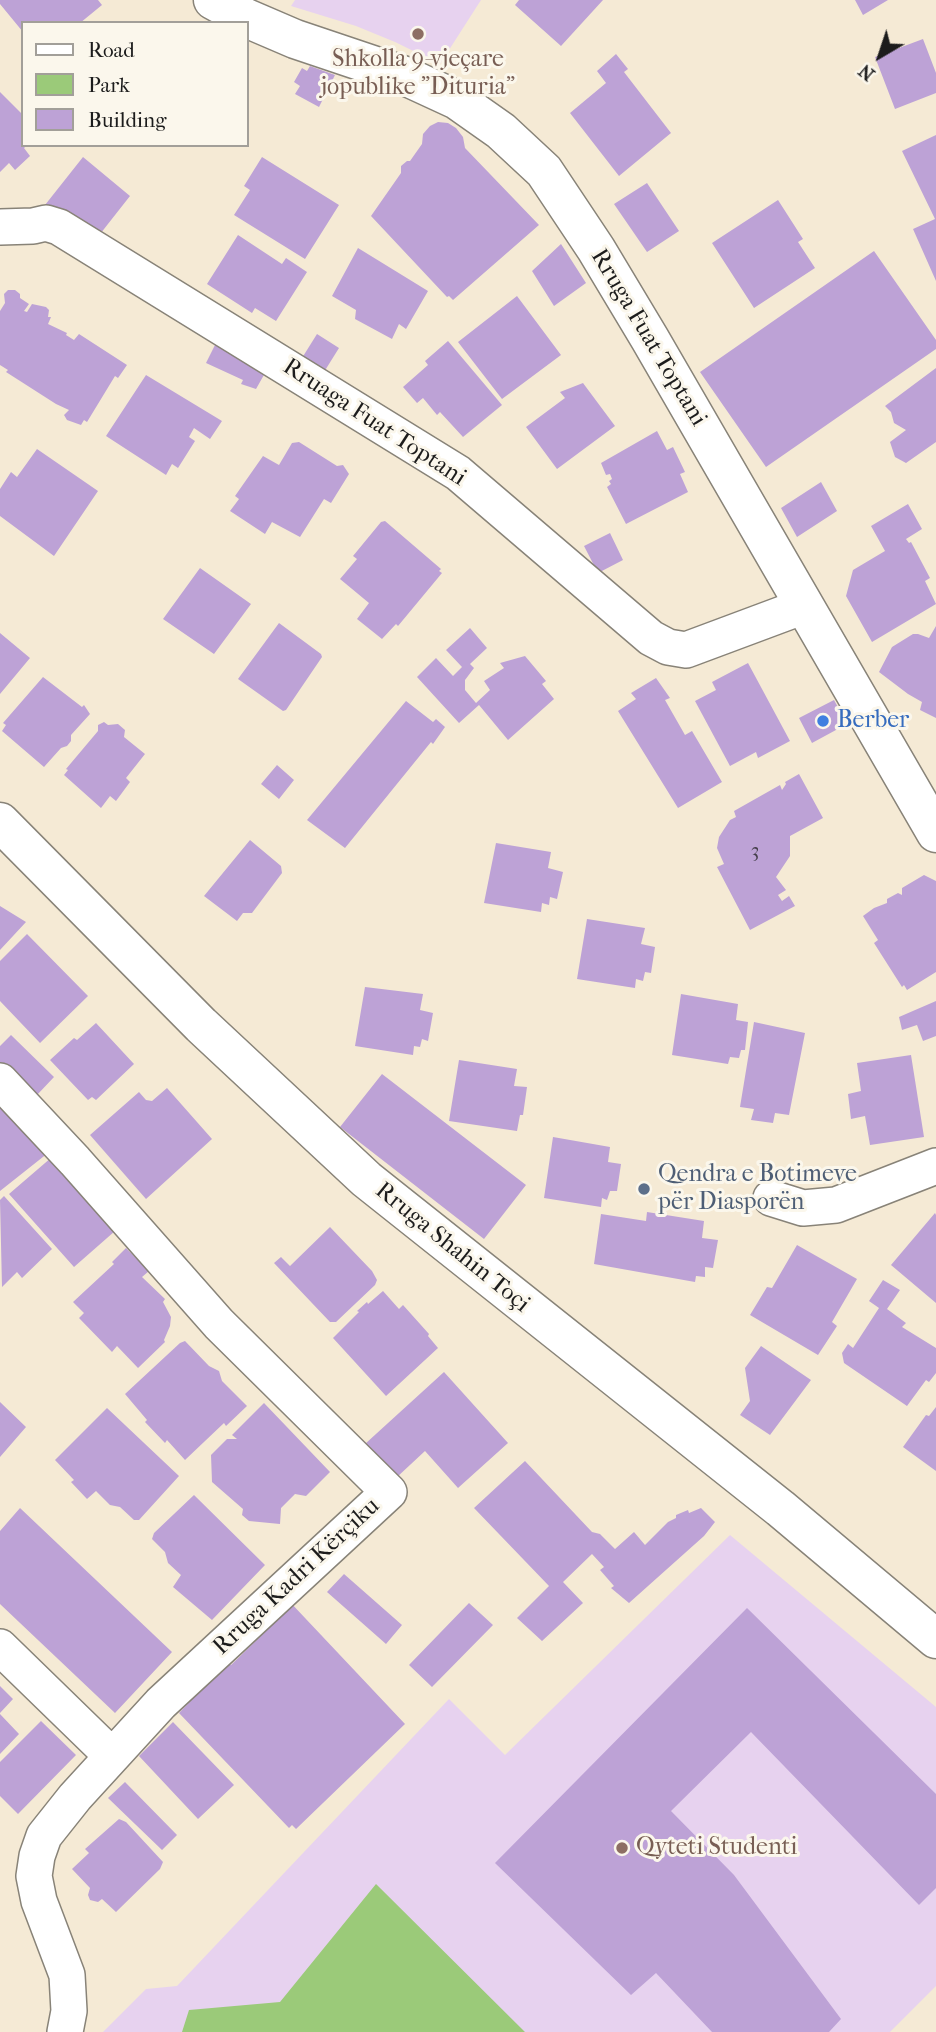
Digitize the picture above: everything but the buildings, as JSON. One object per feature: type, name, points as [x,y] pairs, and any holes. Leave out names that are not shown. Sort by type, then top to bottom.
[{"type":"street","name":"Rruga Fuat Toptani","points":[[213,0],[246,18],[405,76],[457,100],[501,131],[544,172],[603,261],[936,833]]},
{"type":"street","name":"Rruaga Fuat Toptani","points":[[0,227],[46,223],[60,227],[458,473],[651,638],[668,647],[686,650],[804,606]]},
{"type":"street","name":"Rruga Shahin Toçi","points":[[0,822],[201,1025],[366,1180],[813,1534],[936,1639]]},
{"type":"street","name":"Rruga Kadri Kërçiku","points":[[0,1081],[67,1152],[219,1324],[389,1492],[176,1689],[75,1797],[44,1836],[34,1876],[39,1900],[67,1975],[69,2011],[65,2032]]},
{"type":"street","points":[[771,1198],[803,1208],[836,1205],[936,1167]]},
{"type":"street","points":[[0,1647],[112,1756]]},
{"type":"shaded area","name":"Shkolla 9-vjeçare jopublike \"Dituria\"","points":[[295,0],[481,0],[440,64],[356,26],[291,6]]},
{"type":"shaded area","name":"Qyteti Studenti","points":[[730,1535],[936,1707],[936,1986],[890,2032],[103,2032],[146,1989],[177,1986],[449,1699],[505,1755]]},
{"type":"green space","points":[[376,1884],[525,2032],[182,2032],[189,2010],[280,2002]]},
{"type":"place","name":"Shkolla 9-vjeçare jopublike \"Dituria\"","points":[[418,34]]},
{"type":"place","name":"Berber","points":[[823,721]]},
{"type":"place","name":"Qendra e Botimeve për Diasporën","points":[[644,1189]]},
{"type":"place","name":"Qyteti Studenti","points":[[622,1848]]}]
